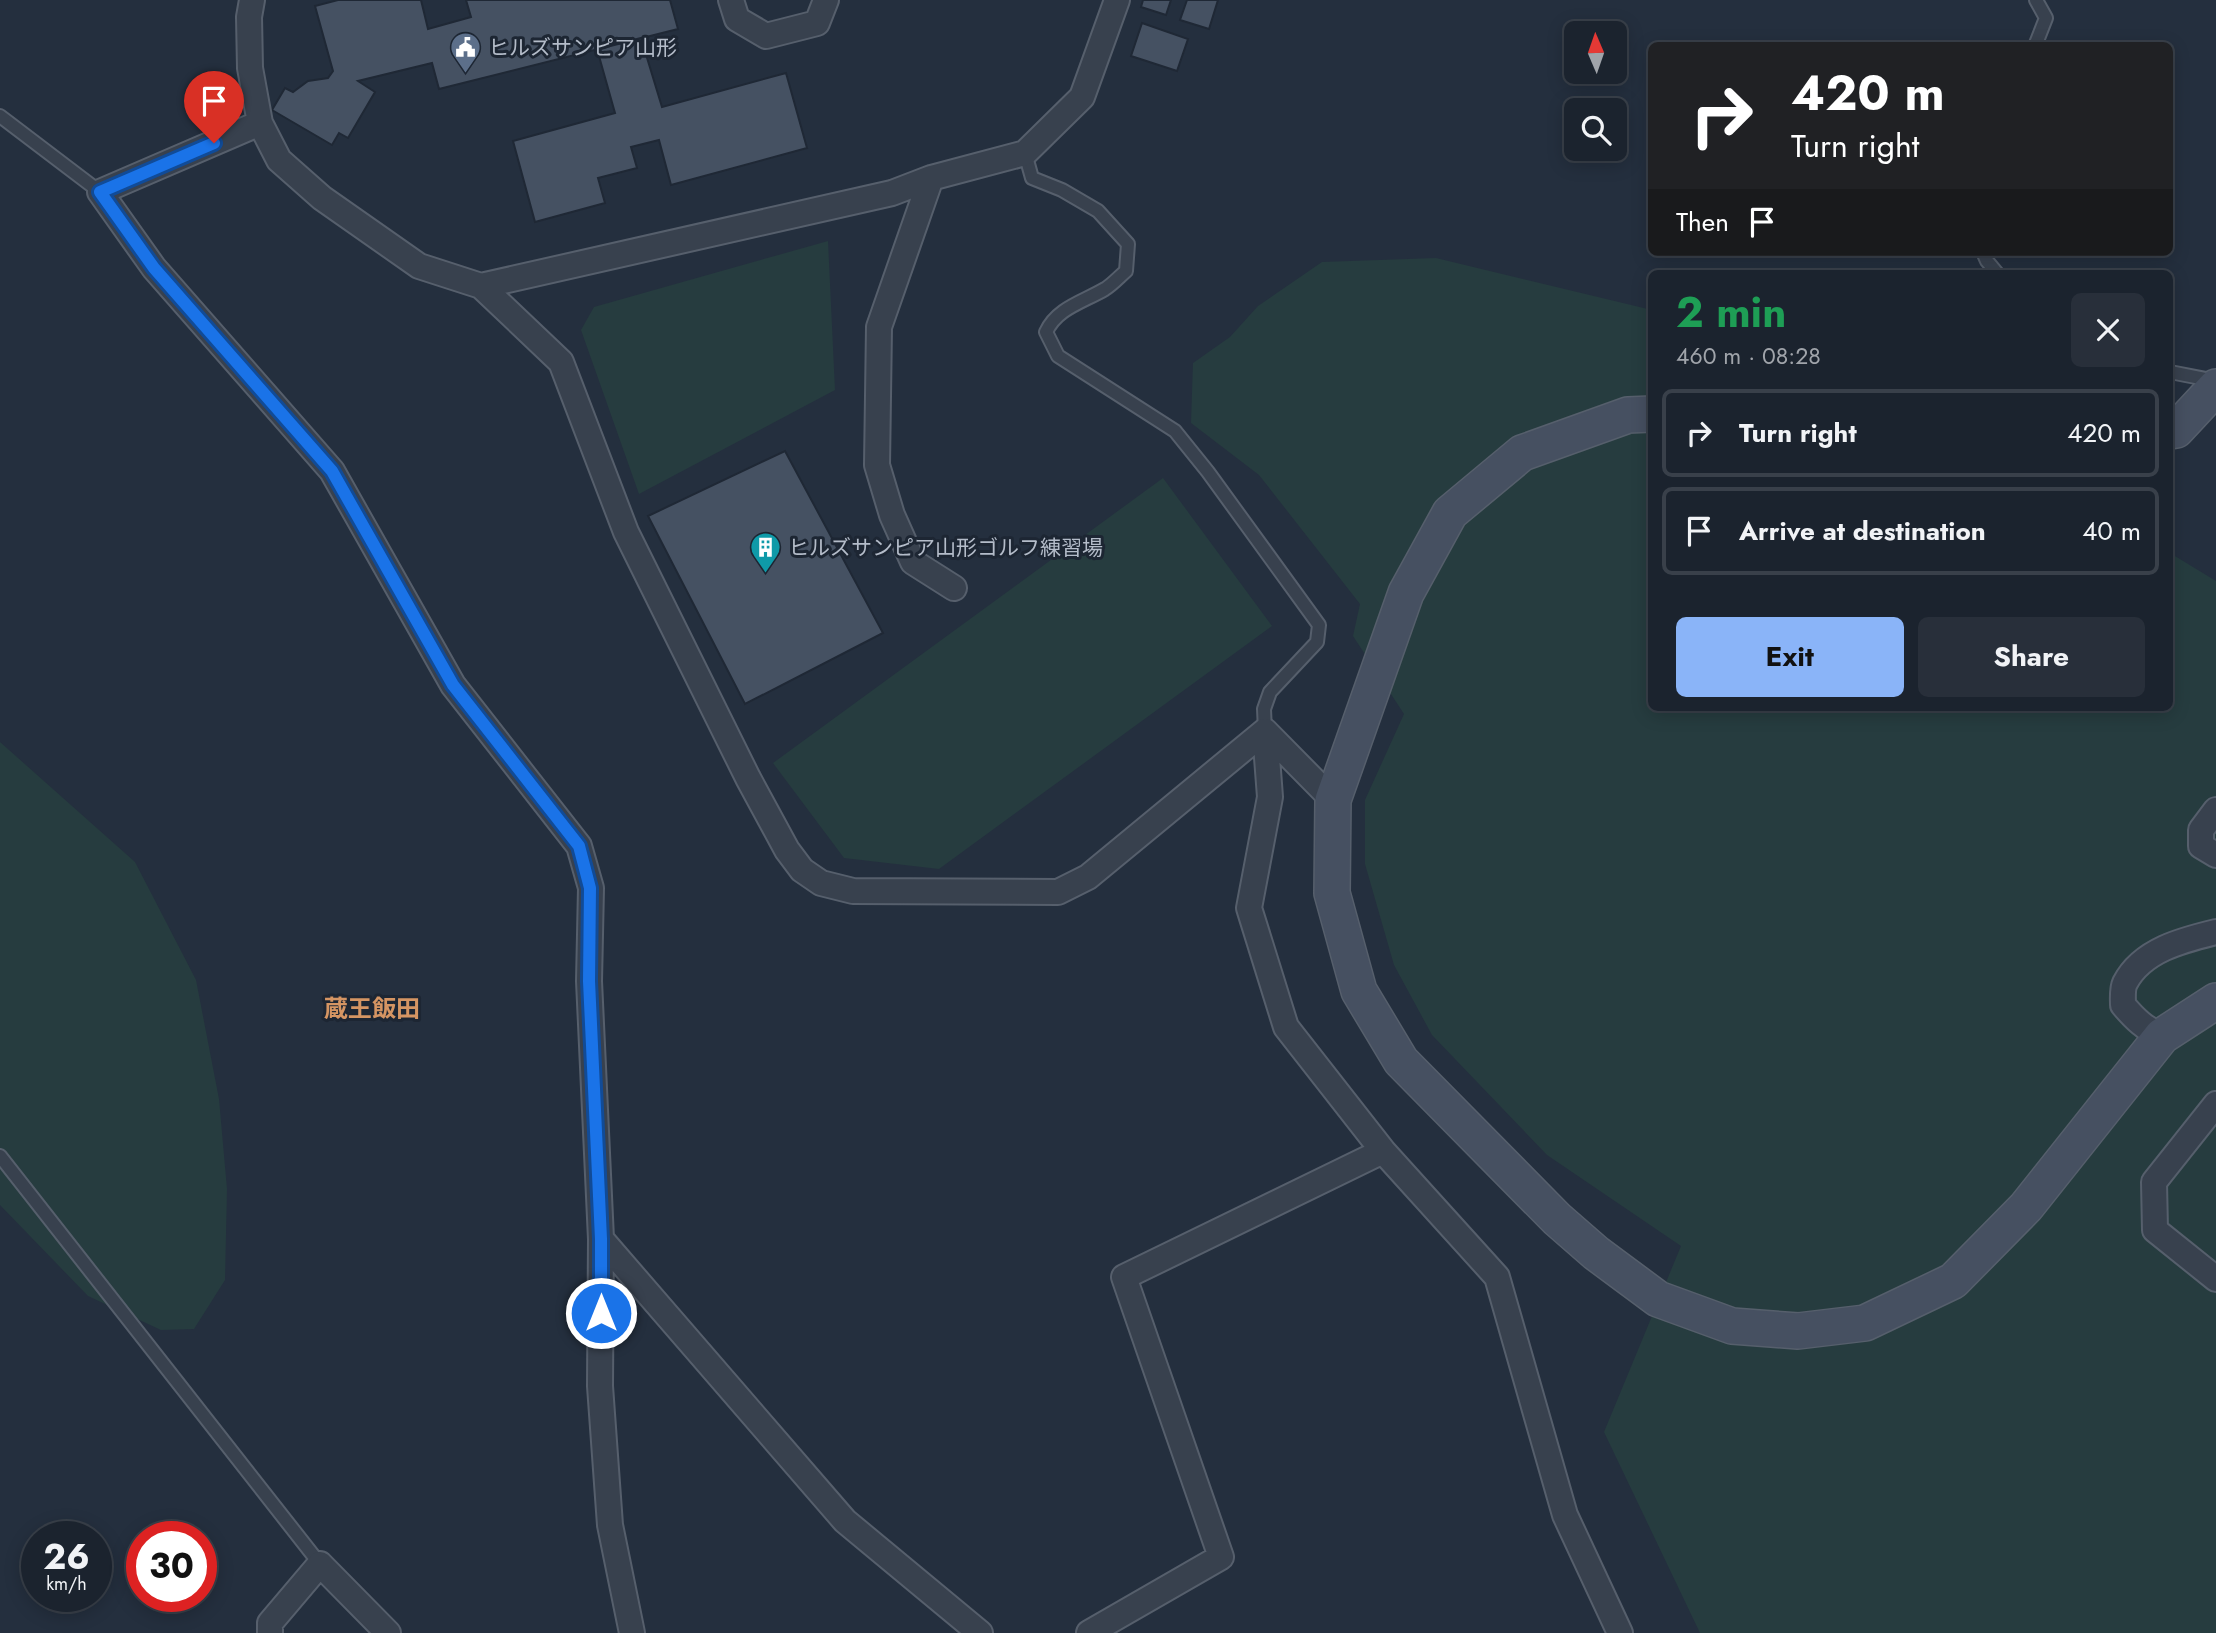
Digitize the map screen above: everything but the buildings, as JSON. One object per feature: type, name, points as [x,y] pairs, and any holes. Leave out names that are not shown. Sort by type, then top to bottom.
[{"type":"street","points":[[252,0],[249,16],[250,68],[260,124],[279,160],[321,198],[419,266],[481,286],[561,362],[626,533],[653,591],[748,778],[787,850],[802,870],[821,883],[853,891],[1058,892],[1096,870],[1265,731]]},
{"type":"street","points":[[731,0],[737,19],[766,36],[817,23],[826,0]]},
{"type":"street","points":[[481,286],[892,193],[931,178],[1025,153],[1082,97],[1117,0]]},
{"type":"street","points":[[260,124],[100,192],[154,268],[332,471],[453,685],[579,846],[590,888],[589,981],[601,1239],[600,1386],[610,1525],[632,1633]]},
{"type":"street","points":[[931,178],[879,327],[877,465],[892,515],[913,562],[954,588]]},
{"type":"street","points":[[2173,430],[2216,387]]},
{"type":"street","points":[[1648,414],[1628,415],[1522,453],[1450,513],[1406,593],[1333,800],[1332,893],[1359,991],[1401,1062],[1557,1219],[1596,1253],[1658,1299],[1732,1326],[1798,1331],[1865,1324],[1954,1281],[2026,1207],[2162,1036],[2216,1001]]},
{"type":"street","points":[[1265,731],[1333,800]]},
{"type":"street","points":[[1265,731],[1270,797],[1249,908],[1286,1027],[1383,1151],[1497,1277],[1565,1515],[1620,1633]]},
{"type":"street","points":[[2216,810],[2201,830],[2201,846],[2216,855]]},
{"type":"street","points":[[2162,1036],[2148,1031],[2123,1005],[2124,984],[2144,960],[2178,942],[2216,932]]},
{"type":"street","points":[[2216,1104],[2154,1182],[2155,1230],[2216,1279]]},
{"type":"street","points":[[1089,1633],[1221,1557],[1124,1277],[1383,1151]]},
{"type":"street","points":[[601,1239],[845,1521],[980,1633]]},
{"type":"street","points":[[270,1633],[271,1623],[320,1564],[387,1633]]},
{"type":"lane","points":[[2036,0],[2046,18],[2037,42]]},
{"type":"lane","points":[[0,116],[100,192]]},
{"type":"lane","points":[[1025,153],[1032,178],[1062,190],[1098,211],[1128,244],[1126,271],[1107,288],[1052,319],[1046,332],[1058,356],[1175,431],[1319,625],[1317,642],[1270,692],[1264,709],[1265,731]]},
{"type":"lane","points":[[2173,373],[2216,381]]},
{"type":"lane","points":[[0,1156],[320,1564]]},
{"type":"green space","points":[[828,241],[835,390],[639,494],[581,330],[594,307]]},
{"type":"green space","points":[[1436,258],[1648,309],[1648,711],[2173,711],[2173,555],[2216,581],[2216,1633],[1700,1633],[1604,1432],[1681,1246],[1547,1155],[1432,1035],[1394,965],[1365,864],[1365,800],[1404,714],[1353,636],[1360,604],[1259,475],[1191,423],[1193,363],[1230,337],[1258,306],[1322,262]]},
{"type":"green space","points":[[1163,478],[1272,626],[939,869],[844,858],[773,763]]},
{"type":"green space","points":[[0,742],[135,862],[196,980],[219,1099],[227,1189],[225,1280],[194,1329],[161,1330],[88,1296],[0,1205]]},
{"type":"place","name":"ヒルズサンピア山形","points":[[465,75]]},
{"type":"place","name":"ヒルズサンピア山形ゴルフ練習場","points":[[765,575]]},
{"type":"district","name":"蔵王飯田","points":[[372,1009]]},
{"type":"route","points":[[214,143],[100,192],[154,268],[332,471],[453,685],[579,846],[590,888],[589,981],[601,1239],[601,1313]]}]
